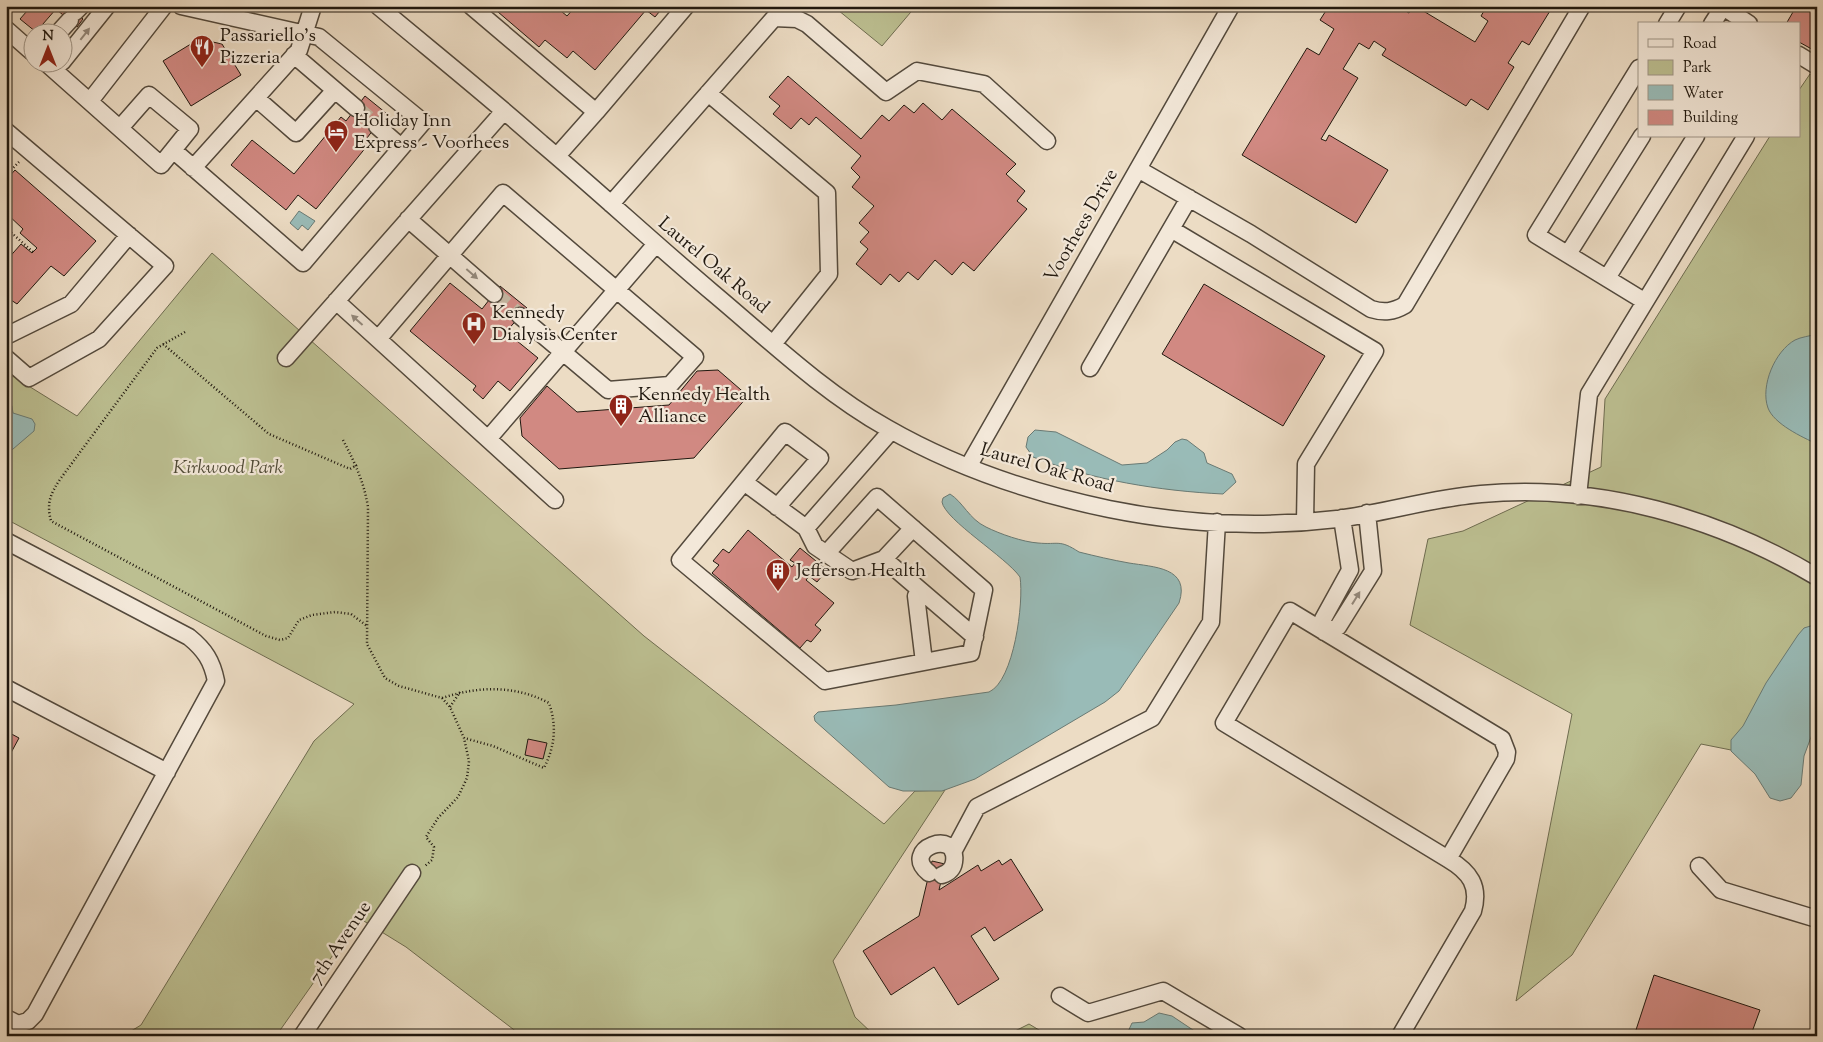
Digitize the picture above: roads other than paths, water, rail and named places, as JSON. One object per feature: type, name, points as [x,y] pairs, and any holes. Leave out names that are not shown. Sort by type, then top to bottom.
[{"type":"street","points":[[72,46],[107,6]]},
{"type":"street","points":[[90,101],[164,6]]},
{"type":"street","points":[[173,150],[303,263],[423,122],[319,37],[181,6]]},
{"type":"street","points":[[194,168],[299,50],[312,6]]},
{"type":"street","name":"Laurel Oak Road","points":[[378,6],[557,156],[656,244],[830,392],[891,431],[968,466],[1052,495],[1111,509],[1164,518],[1217,522],[1265,524],[1342,518],[1430,500],[1484,493],[1532,492],[1578,496],[1636,504],[1691,519],[1751,542],[1817,577]]},
{"type":"street","points":[[471,6],[596,112]]},
{"type":"street","points":[[557,156],[686,6]]},
{"type":"street","name":"Voorhees Drive","points":[[968,466],[1231,6]]},
{"type":"street","points":[[1138,169],[1251,234],[1371,309],[1389,312],[1404,304],[1582,6]]},
{"type":"street","points":[[1668,22],[1678,6]]},
{"type":"street","points":[[1713,22],[1722,6],[1746,22]]},
{"type":"street","points":[[611,204],[774,18],[785,16],[807,24],[886,92],[917,71],[984,84],[1047,141]]},
{"type":"street","points":[[6,29],[22,43]]},
{"type":"street","points":[[294,56],[356,108]]},
{"type":"street","points":[[1800,56],[1817,66]]},
{"type":"street","points":[[1638,70],[1536,235],[1644,300]]},
{"type":"street","points":[[63,72],[90,101],[161,165],[190,130],[149,95],[120,128]]},
{"type":"street","points":[[256,98],[296,133],[335,90]]},
{"type":"street","points":[[708,93],[827,193],[829,274],[773,344]]},
{"type":"street","points":[[286,358],[504,111]]},
{"type":"street","points":[[376,126],[402,147]]},
{"type":"street","points":[[6,131],[165,266],[99,339],[29,378],[6,358]]},
{"type":"street","points":[[1568,254],[1641,138]]},
{"type":"street","points":[[1607,278],[1695,138]]},
{"type":"street","points":[[1578,496],[1589,394],[1644,300],[1745,138]]},
{"type":"street","points":[[378,339],[503,193],[695,357],[670,385],[608,390],[520,316]]},
{"type":"street","points":[[1090,368],[1189,198]]},
{"type":"street","points":[[408,219],[494,294]]},
{"type":"street","points":[[1171,229],[1375,351],[1306,464],[1305,522]]},
{"type":"street","points":[[6,336],[71,304],[129,235]]},
{"type":"street","points":[[488,440],[656,244]]},
{"type":"street","points":[[336,301],[555,500]]},
{"type":"street","points":[[806,528],[891,431]]},
{"type":"street","points":[[777,506],[820,458],[785,432],[680,560],[825,681],[971,653],[984,590],[877,497],[826,554]]},
{"type":"street","points":[[744,482],[806,528],[815,546],[852,572],[884,559],[912,528]]},
{"type":"street","points":[[1324,632],[1338,627],[1373,571],[1368,513]]},
{"type":"street","points":[[1324,632],[1323,619],[1350,570],[1342,518]]},
{"type":"street","points":[[953,852],[948,846],[941,843],[932,843],[922,855],[922,863],[935,874],[953,868],[955,860],[953,852],[978,807],[1152,718],[1211,622],[1217,522]]},
{"type":"street","points":[[6,541],[189,637],[203,648],[212,664],[216,681],[35,1014],[28,1021],[18,1024],[6,1018]]},
{"type":"street","points":[[884,559],[975,637]]},
{"type":"street","points":[[920,590],[916,596],[924,662]]},
{"type":"street","points":[[1400,1036],[1474,905],[1475,888],[1470,876],[1462,867],[1448,859],[1224,722],[1290,612],[1502,739],[1505,745],[1506,759],[1448,859]]},
{"type":"street","points":[[6,688],[166,772]]},
{"type":"street","points":[[1699,866],[1721,890],[1817,920]]},
{"type":"street","name":"7th Avenue","points":[[302,1036],[412,873]]},
{"type":"street","points":[[1060,996],[1088,1014],[1163,991],[1239,1036]]},
{"type":"water","points":[[299,211],[315,221],[308,230],[302,225],[298,230],[290,223]]},
{"type":"water","points":[[1817,334],[1817,444],[1782,425],[1771,414],[1766,399],[1766,390],[1771,370],[1781,352],[1795,340]]},
{"type":"water","points":[[6,398],[12,406],[13,413],[32,419],[35,424],[34,431],[6,455]]},
{"type":"water","points":[[1035,430],[1056,432],[1122,465],[1147,463],[1167,450],[1175,442],[1182,439],[1187,440],[1204,453],[1207,463],[1232,474],[1236,482],[1223,494],[1151,487],[1102,478],[1033,457],[1026,447],[1028,437]]},
{"type":"water","points":[[950,494],[959,501],[975,520],[986,527],[1019,539],[1032,542],[1059,543],[1079,552],[1116,561],[1159,568],[1175,576],[1180,582],[1181,591],[1179,603],[1119,691],[1105,702],[975,779],[942,791],[903,791],[889,787],[815,721],[814,716],[818,712],[896,705],[989,692],[998,685],[1011,657],[1019,621],[1020,577],[946,510],[942,502],[943,498]]},
{"type":"water","points":[[1817,624],[1817,721],[1804,756],[1801,785],[1791,798],[1780,801],[1770,798],[1755,774],[1731,751],[1731,740],[1743,726],[1766,683],[1798,635],[1804,628]]},
{"type":"water","points":[[1159,1013],[1172,1016],[1202,1036],[1126,1036],[1132,1023],[1144,1022]]},
{"type":"tunnel","points":[[356,108],[377,126]]},
{"type":"tunnel","points":[[494,294],[520,316]]},
{"type":"place","name":"Passariello's Pizzeria","points":[[202,68]]},
{"type":"place","name":"Holiday Inn Express - Voorhees","points":[[336,153]]},
{"type":"place","name":"Kennedy Dialysis Center","points":[[474,345]]},
{"type":"place","name":"Kennedy Health Alliance","points":[[621,427]]},
{"type":"place","name":"Jefferson Health","points":[[778,592]]},
{"type":"park label","name":"Kirkwood Park","points":[[228,468]]}]
